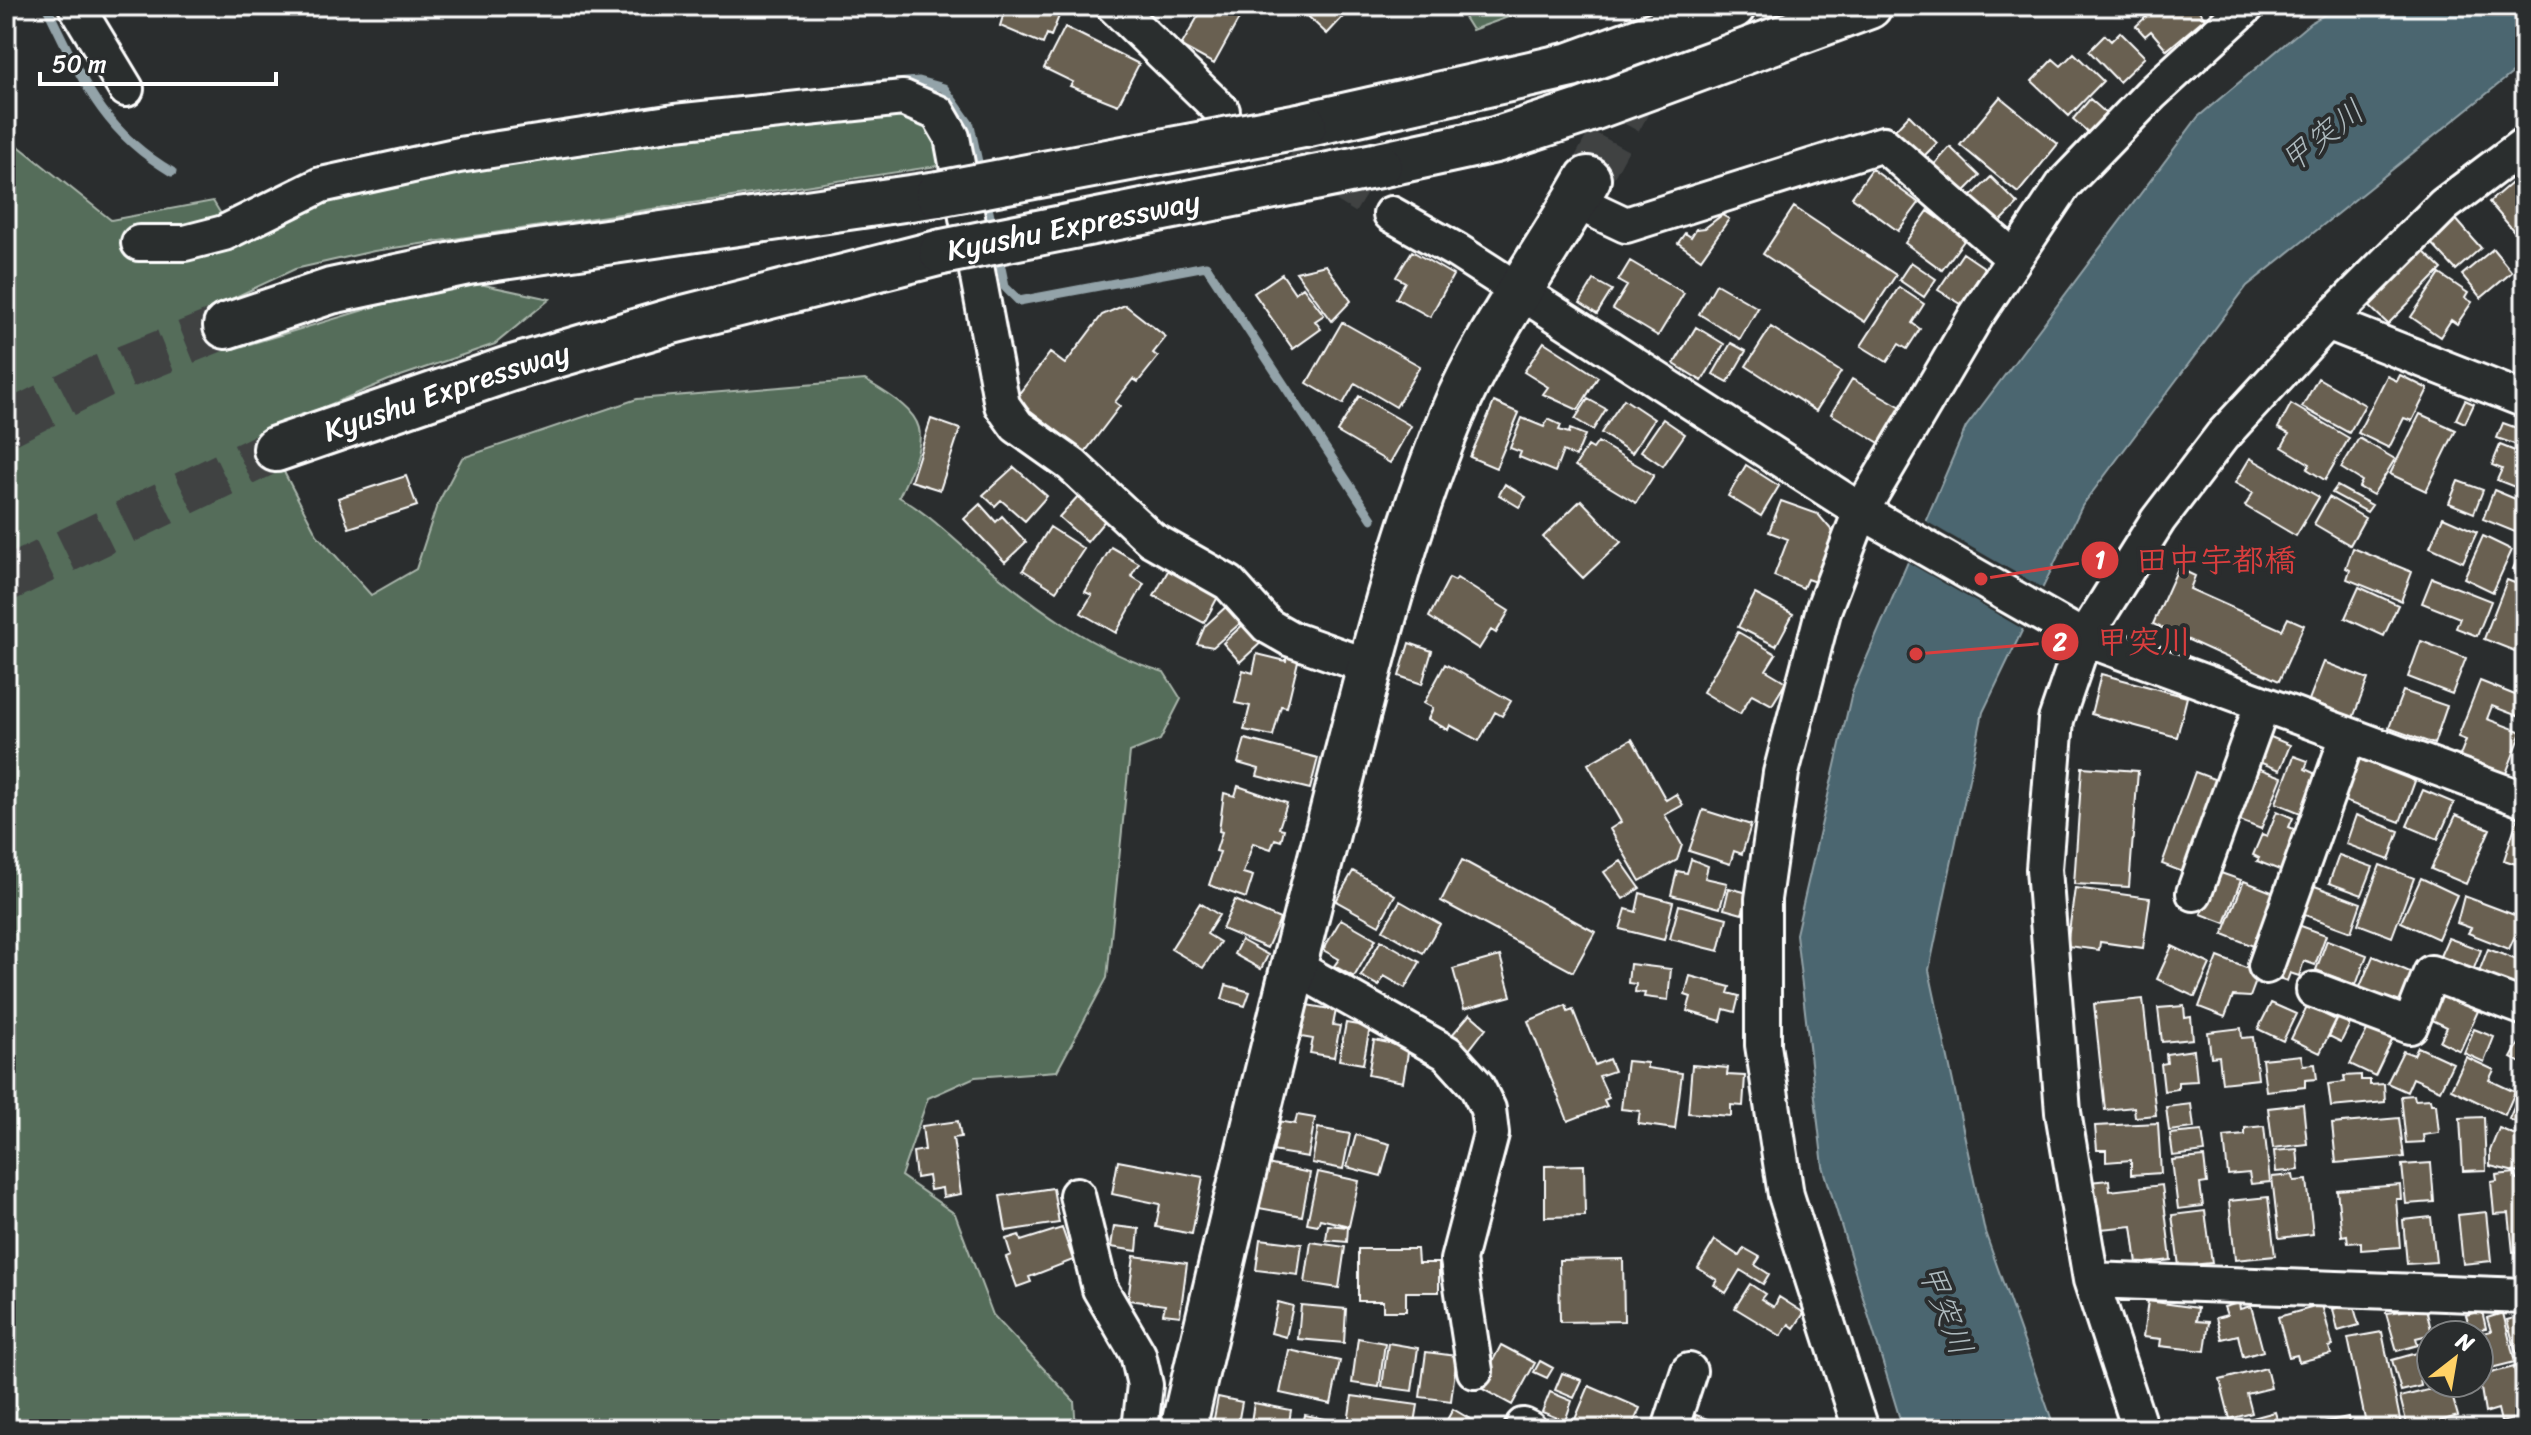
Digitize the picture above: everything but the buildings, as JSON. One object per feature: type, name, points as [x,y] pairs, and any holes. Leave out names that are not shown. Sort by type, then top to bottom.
[{"type":"main road","name":"Kyushu Expressway","points":[[226,326],[331,291],[468,262],[938,194],[1304,125],[1571,65],[1733,6]]},
{"type":"main road","name":"Kyushu Expressway","points":[[276,449],[538,360],[672,321],[942,252],[1495,140],[1581,112],[1869,6]]},
{"type":"main road","points":[[1581,112],[1722,78],[1895,6]]},
{"type":"main road","points":[[1183,1429],[1293,966],[1370,667],[1430,471],[1454,411],[1582,190]]},
{"type":"street","points":[[76,6],[126,89]]},
{"type":"street","points":[[1115,6],[1222,111]]},
{"type":"street","points":[[1861,1429],[1786,1195],[1763,1045],[1763,899],[1781,773],[1824,608],[1861,511],[2014,258],[2064,184],[2233,10]]},
{"type":"street","points":[[139,243],[185,243],[224,233],[321,185],[459,155],[675,122],[903,98],[938,113],[952,137],[1002,405],[1017,426],[1072,465],[1151,539],[1229,583],[1268,626],[1291,639],[1370,667]]},
{"type":"street","points":[[1582,190],[1626,225],[1883,144],[2014,258]]},
{"type":"street","points":[[2140,1429],[2091,1280],[2063,1112],[2044,869],[2056,720],[2084,638],[2158,520],[2204,460],[2327,322],[2444,205],[2525,144]]},
{"type":"street","points":[[1391,214],[1861,511],[2084,638],[2525,800]]},
{"type":"street","points":[[2327,322],[2525,400]]},
{"type":"street","points":[[2194,893],[2262,705]]},
{"type":"street","points":[[2266,966],[2348,736]]},
{"type":"street","points":[[1293,966],[1447,1053],[1476,1085],[1488,1109],[1491,1134],[1458,1260],[1475,1371]]},
{"type":"street","points":[[2314,990],[2410,1026],[2431,973],[2525,1008]]},
{"type":"street","points":[[1077,1195],[1100,1289],[1138,1354],[1145,1385],[1140,1429]]},
{"type":"street","points":[[2091,1280],[2525,1296]]},
{"type":"street","points":[[1670,1429],[1689,1371]]},
{"type":"green space","points":[[1457,6],[1539,6],[1472,30]]},
{"type":"green space","points":[[907,109],[928,121],[944,165],[374,251],[295,269],[212,308],[230,350],[394,301],[475,283],[550,299],[495,344],[389,380],[269,430],[285,474],[317,535],[371,595],[416,569],[437,505],[462,458],[637,399],[865,380],[903,405],[919,428],[916,456],[899,497],[1065,625],[1113,652],[1164,672],[1181,699],[1160,740],[1130,752],[1107,978],[1057,1071],[975,1077],[928,1098],[901,1176],[955,1214],[993,1315],[1074,1401],[1076,1429],[6,1429],[6,136],[111,220],[213,201],[238,242],[325,195],[491,162]]},
{"type":"water","points":[[2340,6],[2525,6],[2525,63],[2247,286],[2082,506],[1983,712],[1929,970],[1985,1232],[2055,1429],[1903,1429],[1823,1166],[1796,934],[1852,692],[1966,427],[2198,117],[2310,23]]},
{"type":"pier","points":[[1922,519],[2046,590],[2026,631],[1904,560]]},
{"type":"waterway","points":[[46,6],[95,100],[127,138],[172,172]]},
{"type":"waterway","points":[[846,87],[919,81],[944,88],[970,125],[981,176]]},
{"type":"waterway","points":[[986,198],[993,231]]},
{"type":"waterway","points":[[998,253],[1005,287],[1019,301],[1206,266],[1372,519]]},
{"type":"tunnel","points":[[1588,179],[1682,6]]},
{"type":"tunnel","points":[[1248,127],[1391,214]]},
{"type":"tunnel","points":[[6,425],[103,376],[226,326]]},
{"type":"tunnel","points":[[6,580],[276,449]]},
{"type":"place","name":"田中宇都橋","points":[[1981,579]]},
{"type":"place","name":"甲突川","points":[[1916,654]]}]
